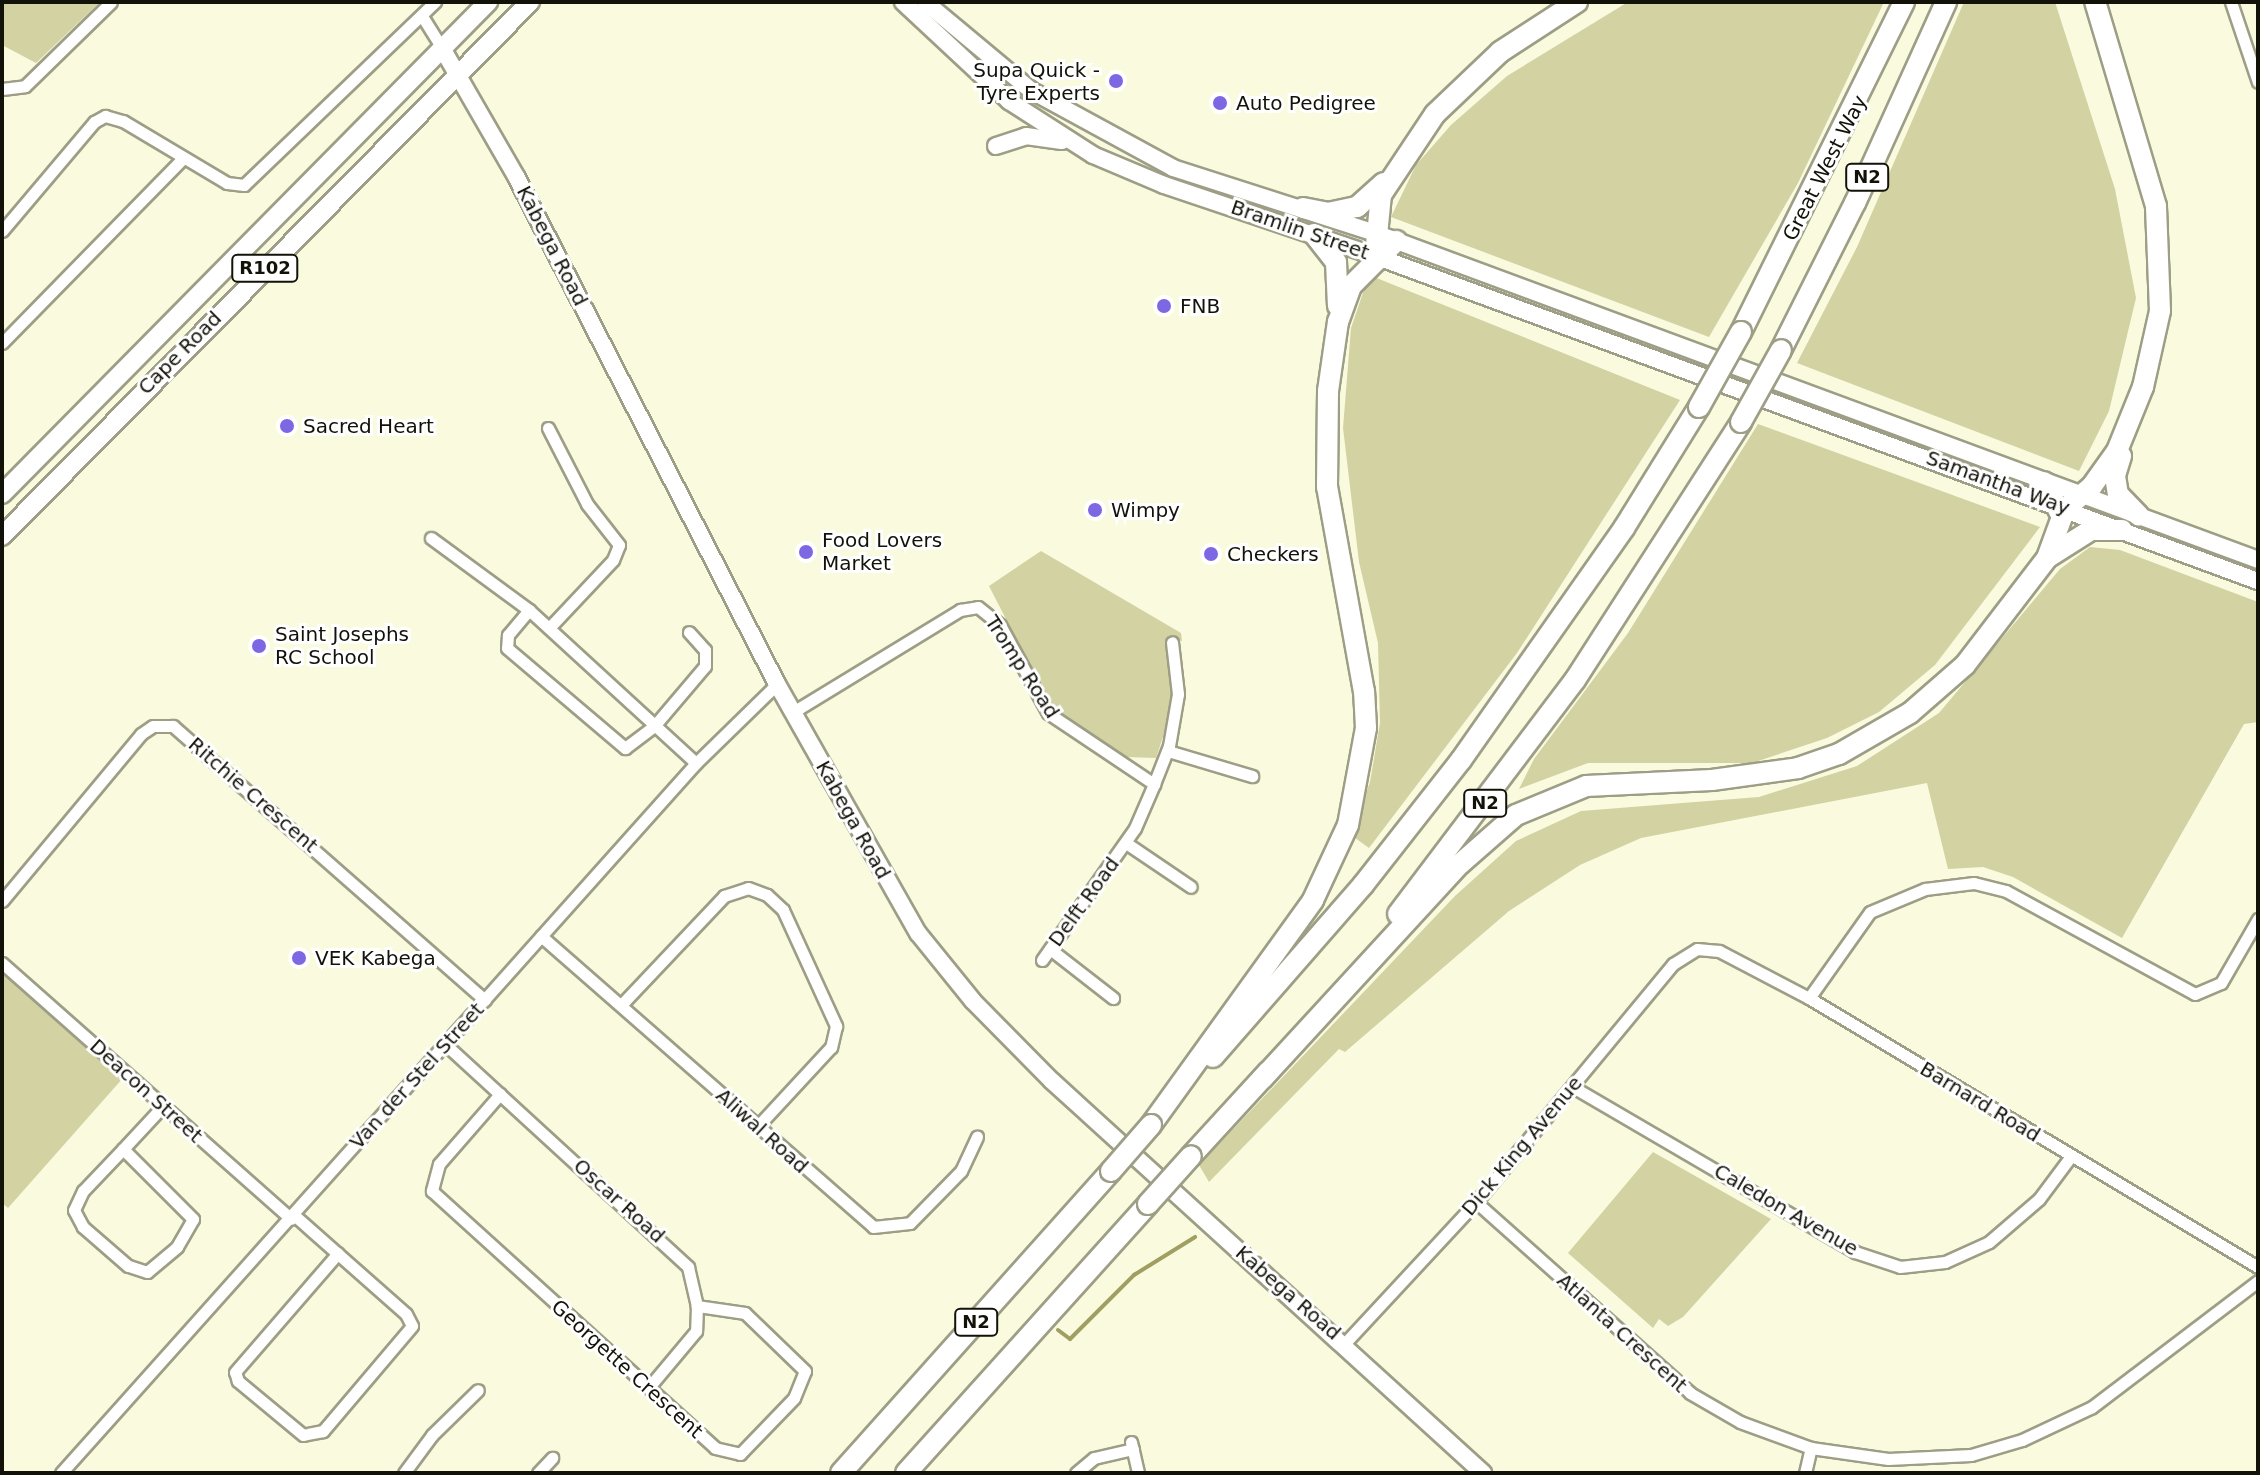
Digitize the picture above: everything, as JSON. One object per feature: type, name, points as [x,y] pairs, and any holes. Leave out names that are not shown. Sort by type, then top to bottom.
[{"type":"highway","points":[[1377,257],[1375,233],[1381,195],[1392,175],[1457,89],[1500,52],[1577,2]]},
{"type":"highway","name":"Great West Way","points":[[1151,1125],[1363,885],[1461,760],[1624,528],[1741,332],[1904,2]]},
{"type":"highway","name":"Great West Way","points":[[1262,1079],[1397,916],[1558,704],[1741,422],[1855,203],[1946,2]]},
{"type":"highway","points":[[2095,2],[2134,125],[2161,239],[2155,345],[2129,425],[2116,485],[2123,502],[2139,516]]},
{"type":"highway","points":[[1303,208],[1328,213],[1357,207],[1392,175]]},
{"type":"highway","points":[[1151,1125],[1313,900],[1348,825],[1366,728],[1364,692],[1327,487],[1325,428],[1338,322],[1338,270],[1331,252],[1314,234]]},
{"type":"highway","points":[[1338,322],[1351,286],[1396,241]]},
{"type":"highway","points":[[1262,1079],[1460,864],[1516,815],[1586,786],[1757,775],[1839,754],[1937,692],[1965,665],[2047,558],[2069,503],[2104,473],[2129,425]]},
{"type":"highway","points":[[2044,482],[2069,503]]},
{"type":"highway","points":[[2047,558],[2091,530],[2122,530]]},
{"type":"highway","name":"N2","points":[[906,1473],[1262,1079]]},
{"type":"highway","name":"N2","points":[[841,1473],[1151,1125]]},
{"type":"main road","name":"Cape Road","points":[[2,494],[488,2]]},
{"type":"main road","name":"Cape Road","points":[[2,536],[530,2]]},
{"type":"main road","name":"Bramlin Street","points":[[903,2],[1009,101],[1075,144],[1164,185],[1314,234],[1737,387]]},
{"type":"main road","name":"Bramlin Street","points":[[925,2],[993,63],[1104,134],[1173,168],[1375,233],[1746,369]]},
{"type":"main road","name":"Kabega Road","points":[[442,48],[459,74],[777,684],[918,933],[973,1001],[1103,1128],[1345,1343],[1483,1473]]},
{"type":"main road","points":[[996,146],[1026,136],[1075,144]]},
{"type":"main road","name":"Samantha Way","points":[[1746,369],[2044,482]]},
{"type":"main road","name":"Samantha Way","points":[[1737,387],[2069,503],[2122,530],[2258,581]]},
{"type":"main road","name":"Samantha Way","points":[[2069,503],[2139,516],[2258,560]]},
{"type":"street","points":[[2,89],[25,86],[111,2]]},
{"type":"street","points":[[2,231],[99,118],[123,121],[181,160],[227,183],[250,181],[435,2]]},
{"type":"street","points":[[2231,2],[2258,82]]},
{"type":"street","name":"Kabega Road","points":[[422,16],[442,48]]},
{"type":"street","points":[[2,343],[181,160]]},
{"type":"street","points":[[548,428],[587,504],[619,545],[613,560],[549,628]]},
{"type":"street","points":[[431,538],[529,610],[696,763]]},
{"type":"street","name":"Tromp Road","points":[[793,712],[969,606],[993,615],[1040,702],[1058,723],[1154,784]]},
{"type":"street","points":[[529,610],[508,635],[513,654],[620,747],[633,745],[655,725],[705,666],[705,650],[689,632]]},
{"type":"street","name":"Delft Road","points":[[1042,960],[1126,843],[1168,751],[1178,694],[1172,642]]},
{"type":"street","name":"Van der Stel Street","points":[[61,1473],[696,763],[777,684]]},
{"type":"street","name":"Ritchie Crescent","points":[[2,901],[141,734],[153,726],[173,726],[485,1000]]},
{"type":"street","points":[[1168,751],[1252,776]]},
{"type":"street","name":"Delft Road","points":[[1126,843],[1191,887]]},
{"type":"street","points":[[1809,998],[1870,912],[1925,889],[1974,883],[2006,891],[2195,994],[2221,983],[2258,919]]},
{"type":"street","points":[[622,1004],[724,896],[748,888],[767,895],[783,910],[836,1026],[831,1047],[757,1127]]},
{"type":"street","name":"Aliwal Road","points":[[541,936],[622,1004],[845,1206],[873,1227],[888,1229],[910,1223],[961,1171],[977,1137]]},
{"type":"street","points":[[1050,949],[1113,998]]},
{"type":"street","name":"Dick King Avenue","points":[[1345,1343],[1476,1202],[1673,964],[1697,949]]},
{"type":"street","name":"Barnard Road","points":[[1697,949],[1719,951],[1809,998],[2258,1267]]},
{"type":"street","name":"Deacon Street","points":[[2,963],[163,1106],[338,1253],[406,1314],[412,1326],[323,1431],[303,1435],[238,1381],[235,1372],[338,1253]]},
{"type":"street","name":"Oscar Road","points":[[445,1044],[679,1256],[694,1282],[697,1306]]},
{"type":"street","name":"Caledon Avenue","points":[[1573,1087],[1855,1252],[1900,1267],[1945,1262],[1989,1242],[2039,1199],[2071,1156]]},
{"type":"street","name":"Georgette Crescent","points":[[500,1094],[439,1164],[432,1191],[715,1448],[733,1455],[749,1447],[799,1391],[805,1380],[800,1363],[745,1313],[697,1306]]},
{"type":"street","points":[[123,1149],[193,1219],[177,1247],[147,1272],[128,1266],[75,1218],[76,1202],[123,1149],[163,1106]]},
{"type":"street","name":"Atlanta Crescent","points":[[1476,1202],[1690,1393],[1740,1422],[1811,1448],[1888,1459],[1971,1455],[2022,1440],[2092,1407],[2258,1281]]},
{"type":"street","points":[[649,1387],[696,1331],[697,1306]]},
{"type":"street","points":[[404,1473],[432,1435],[478,1390]]},
{"type":"street","points":[[1076,1473],[1094,1458],[1132,1446],[1138,1473]]},
{"type":"street","points":[[1805,1473],[1811,1448]]},
{"type":"street","points":[[538,1473],[552,1458]]},
{"type":"green space","points":[[2,2],[100,2],[36,63],[2,45]]},
{"type":"green space","points":[[1628,2],[1884,2],[1798,183],[1709,337],[1391,217],[1416,165],[1451,125],[1507,76]]},
{"type":"green space","points":[[1964,2],[2055,2],[2115,189],[2136,298],[2109,411],[2079,471],[1797,363],[1857,247]]},
{"type":"green space","points":[[1369,275],[1680,400],[1517,653],[1369,848],[1351,835],[1370,782],[1380,723],[1378,643],[1359,562],[1343,428],[1351,328]]},
{"type":"green space","points":[[1758,424],[2040,527],[1935,665],[1879,712],[1827,738],[1752,763],[1588,763],[1519,789],[1534,759],[1628,633]]},
{"type":"green space","points":[[2090,547],[2120,550],[2258,602],[2258,722],[2244,724],[2122,938],[2013,877],[1983,867],[1948,869],[1927,783],[1641,838],[1580,865],[1509,911],[1345,1052],[1339,1049],[1209,1182],[1199,1165],[1455,896],[1516,841],[1581,811],[1759,797],[1857,766],[1939,713],[2060,569]]},
{"type":"green space","points":[[1041,551],[1181,633],[1182,641],[1166,637],[1173,707],[1156,758],[1126,757],[1079,731],[1046,697],[989,586]]},
{"type":"green space","points":[[2,970],[123,1078],[8,1208],[2,1203]]},
{"type":"green space","points":[[1653,1152],[1771,1219],[1683,1317],[1668,1326],[1659,1319],[1653,1328],[1568,1253]]},
{"type":"waterway","points":[[1058,1330],[1070,1339],[1134,1275],[1195,1237]]},
{"type":"place","name":"Supa Quick - Tyre Experts","points":[[1116,81]]},
{"type":"place","name":"Auto Pedigree","points":[[1220,103]]},
{"type":"place","name":"FNB","points":[[1164,306]]},
{"type":"place","name":"Sacred Heart","points":[[287,426]]},
{"type":"place","name":"Wimpy","points":[[1095,510]]},
{"type":"place","name":"Food Lovers Market","points":[[806,552]]},
{"type":"place","name":"Checkers","points":[[1211,554]]},
{"type":"place","name":"Saint Josephs RC School","points":[[259,646]]},
{"type":"place","name":"VEK Kabega","points":[[299,958]]}]
